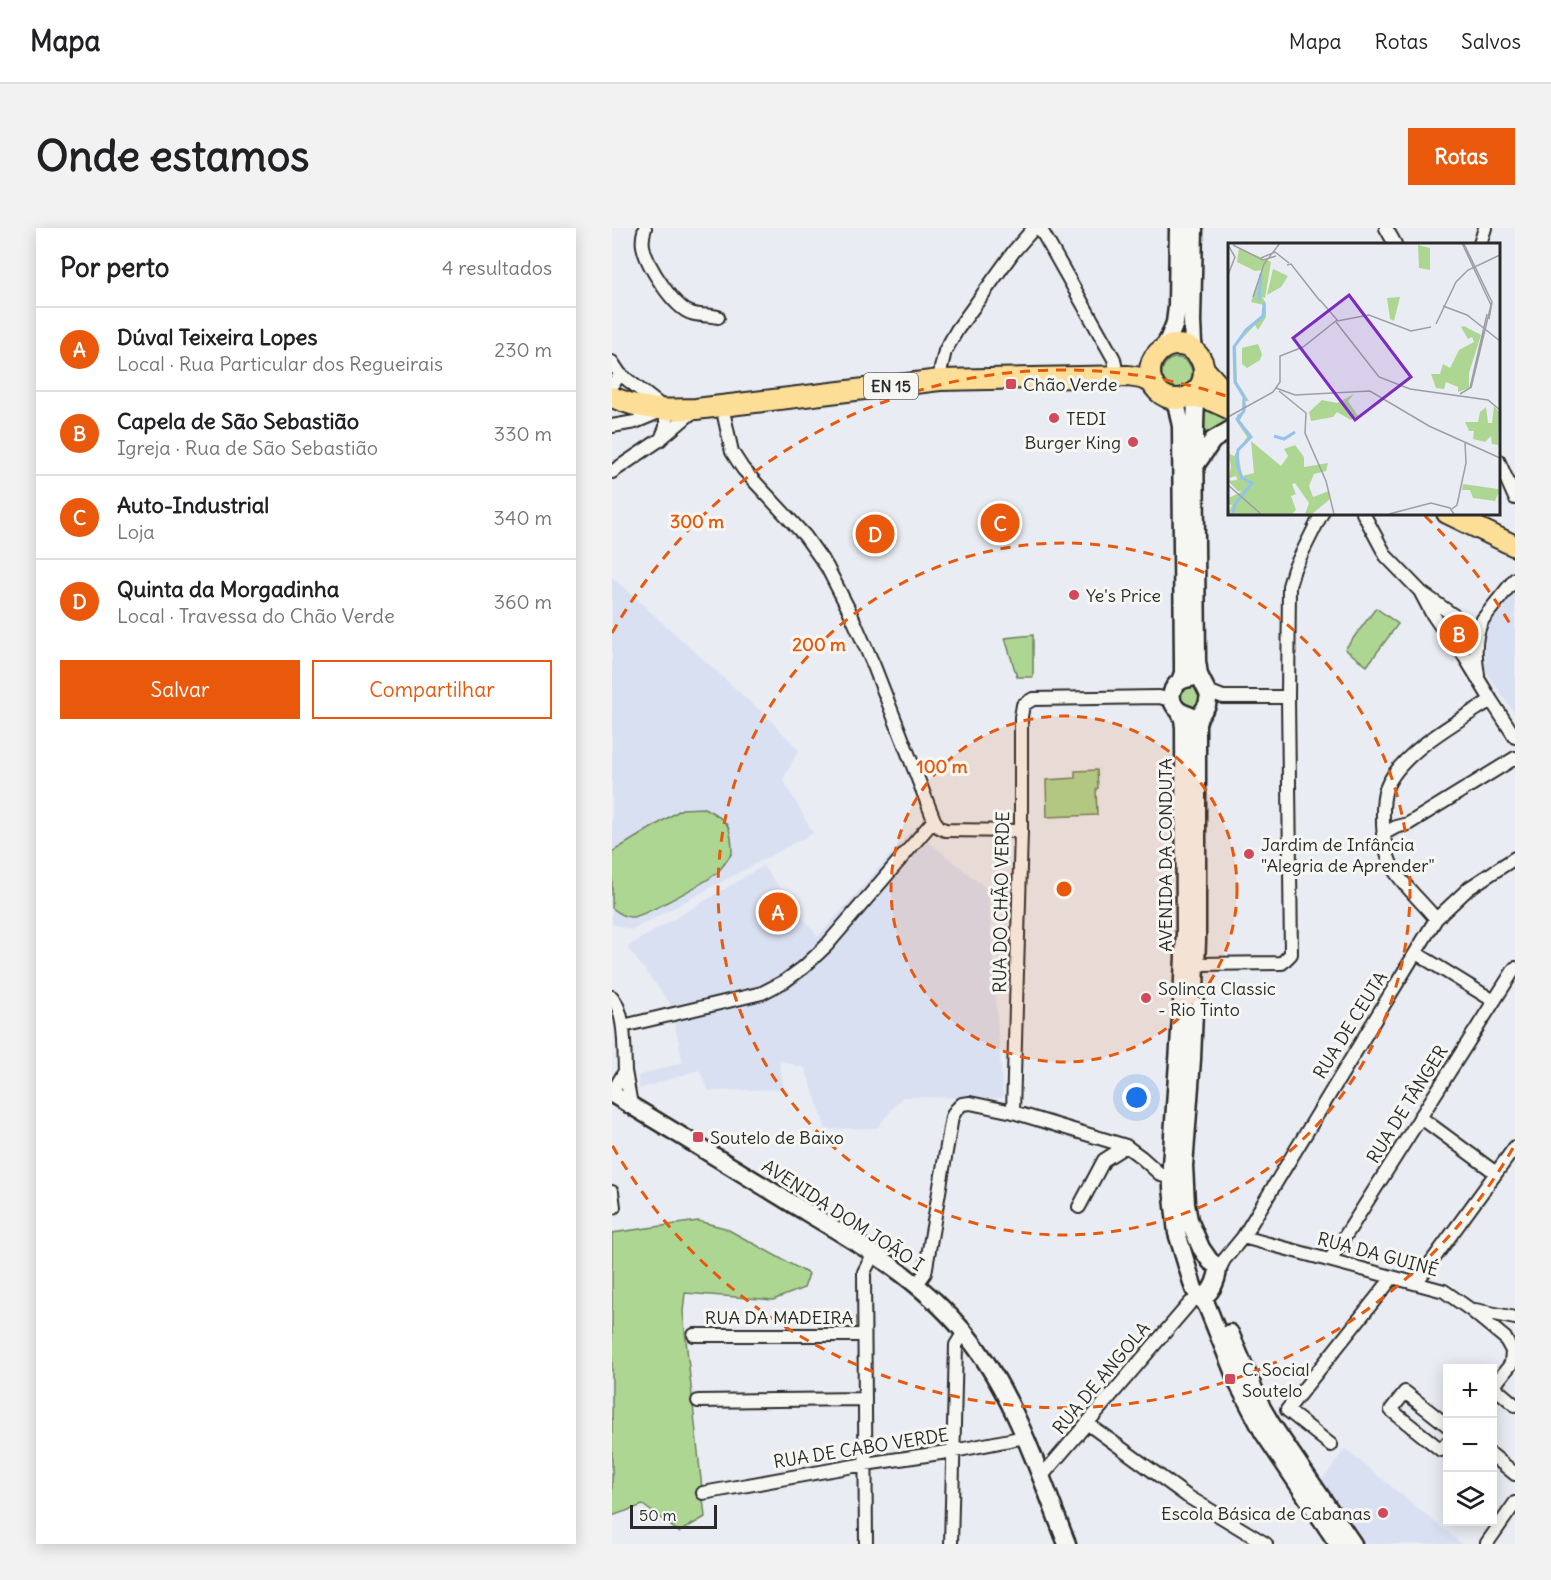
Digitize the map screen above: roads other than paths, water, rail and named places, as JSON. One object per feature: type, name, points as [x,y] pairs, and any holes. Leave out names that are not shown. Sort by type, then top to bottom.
[{"type":"main road","points":[[1153,383],[1151,366],[1169,338],[1175,323],[1178,228]]},
{"type":"main road","points":[[1193,383],[1194,228]]},
{"type":"main road","name":"EN 15","points":[[1117,376],[1130,372],[1170,346],[1179,345],[1188,348],[1193,383],[1209,399],[1228,408]]},
{"type":"main road","name":"EN 15","points":[[612,397],[650,409],[696,408],[940,380],[1117,376],[1141,378],[1153,383],[1164,396],[1193,383],[1228,397]]},
{"type":"main road","name":"AVENIDA DA CONDUTA","points":[[1193,383],[1197,661],[1198,675],[1209,697],[1197,724],[1197,964],[1184,1166],[1189,1220],[1201,1248],[1217,1264]]},
{"type":"main road","name":"AVENIDA DA CONDUTA","points":[[1193,383],[1178,407],[1181,426],[1183,673],[1173,696],[1184,727],[1185,933],[1171,1178],[1177,1233],[1199,1295]]},
{"type":"main road","points":[[1195,467],[1213,440],[1228,431]]},
{"type":"main road","points":[[1449,514],[1515,546]]},
{"type":"main road","points":[[1191,678],[1209,697],[1192,715],[1185,715],[1173,696],[1191,678]]},
{"type":"main road","name":"AVENIDA DOM JOÃO I","points":[[612,1094],[874,1253],[917,1284],[964,1332],[986,1363],[1025,1437],[1067,1544]]},
{"type":"main road","name":"RUA DE ANGOLA","points":[[1199,1295],[1196,1273],[1203,1261],[1217,1264]]},
{"type":"main road","points":[[1199,1295],[1239,1386],[1263,1432],[1338,1544]]},
{"type":"main road","points":[[1199,1295],[1215,1306],[1229,1332],[1262,1408],[1353,1544]]},
{"type":"street","points":[[645,228],[642,238],[647,260],[671,298],[689,313],[718,317]]},
{"type":"street","points":[[940,380],[945,351],[957,330],[1014,251],[1034,228]]},
{"type":"street","points":[[1040,228],[1114,359],[1117,376]]},
{"type":"street","points":[[1386,228],[1394,243]]},
{"type":"street","points":[[1480,243],[1485,228]]},
{"type":"street","points":[[612,362],[620,374],[666,409]]},
{"type":"street","points":[[612,386],[620,374]]},
{"type":"street","points":[[722,406],[732,452],[743,469],[805,536],[827,567],[874,666],[934,820],[939,827],[945,830],[1021,831]]},
{"type":"street","points":[[612,472],[661,439],[696,408]]},
{"type":"street","points":[[612,426],[635,422],[666,409]]},
{"type":"street","points":[[661,439],[666,427],[666,409]]},
{"type":"street","points":[[1500,464],[1515,498]]},
{"type":"street","points":[[1197,964],[1282,963],[1291,954],[1289,586],[1291,577],[1322,514]]},
{"type":"street","points":[[1364,514],[1386,556],[1420,591],[1478,633]]},
{"type":"street","points":[[1479,680],[1476,664],[1478,633],[1483,619],[1515,579]]},
{"type":"street","points":[[1420,591],[1443,631],[1463,654],[1515,737]]},
{"type":"street","name":"RUA DO CHÃO VERDE","points":[[1013,1112],[1023,705],[1033,699],[1173,696]]},
{"type":"street","points":[[1209,697],[1288,698]]},
{"type":"street","points":[[1436,919],[1394,869],[1386,850],[1383,834],[1386,790],[1394,774],[1427,742],[1491,700]]},
{"type":"street","points":[[1383,834],[1408,824],[1515,758]]},
{"type":"street","points":[[623,1026],[762,993],[785,981],[826,946],[934,820]]},
{"type":"street","name":"RUA DE CEUTA","points":[[1243,1237],[1436,919],[1469,888],[1515,858]]},
{"type":"street","points":[[1416,953],[1494,1000]]},
{"type":"street","name":"RUA DE TÂNGER","points":[[1330,1260],[1515,968]]},
{"type":"street","points":[[612,997],[623,1026],[625,1071],[631,1105]]},
{"type":"street","points":[[612,1094],[625,1071]]},
{"type":"street","points":[[917,1284],[925,1273],[952,1117],[962,1104],[970,1103],[1013,1112],[1126,1146],[1161,1175],[1171,1178]]},
{"type":"street","points":[[1420,1117],[1496,1173]]},
{"type":"street","points":[[1080,1207],[1104,1160],[1126,1146]]},
{"type":"street","points":[[1416,1282],[1515,1147]]},
{"type":"street","points":[[612,1192],[614,1208]]},
{"type":"street","name":"RUA DA GUINÉ","points":[[1243,1237],[1444,1291],[1505,1338],[1512,1351],[1510,1364],[1497,1382]]},
{"type":"street","name":"RUA DE ANGOLA","points":[[1217,1264],[1243,1237]]},
{"type":"street","points":[[866,1544],[864,1272],[874,1253]]},
{"type":"street","points":[[1331,1445],[1287,1410],[1392,1278]]},
{"type":"street","name":"RUA DE ANGOLA","points":[[1041,1477],[1199,1295]]},
{"type":"street","points":[[1471,1310],[1515,1318]]},
{"type":"street","points":[[951,1544],[956,1345],[964,1332]]},
{"type":"street","name":"RUA DA MADEIRA","points":[[694,1335],[864,1335]]},
{"type":"street","points":[[1497,1391],[1515,1405]]},
{"type":"street","points":[[1443,1422],[1405,1392],[1391,1410],[1441,1450],[1443,1448]]},
{"type":"street","points":[[698,1401],[864,1399]]},
{"type":"street","points":[[1088,1424],[1187,1496],[1266,1544]]},
{"type":"street","name":"RUA DE CABO VERDE","points":[[704,1493],[1025,1437]]},
{"type":"street","points":[[1497,1459],[1515,1474]]},
{"type":"street","points":[[1486,1543],[1515,1503]]},
{"type":"place","name":"Chão Verde","points":[[1011,384]]},
{"type":"place","name":"TEDI","points":[[1054,418]]},
{"type":"place","name":"Burger King","points":[[1133,442]]},
{"type":"place","name":"Auto-Industrial","points":[[1000,523]]},
{"type":"place","name":"Quinta da Morgadinha","points":[[875,534]]},
{"type":"place","name":"Ye's Price","points":[[1074,595]]},
{"type":"place","name":"Capela de São Sebastião","points":[[1459,634]]},
{"type":"place","name":"Jardim de Infância \"Alegria de Aprender\"","points":[[1249,854]]},
{"type":"place","name":"Dúval Teixeira Lopes","points":[[778,912]]},
{"type":"place","name":"Solinca Classic - Rio Tinto","points":[[1146,998]]},
{"type":"place","name":"Soutelo de Baixo","points":[[698,1137]]},
{"type":"place","name":"C. Social Soutelo","points":[[1230,1379]]},
{"type":"place","name":"Escola Básica de Cabanas","points":[[1383,1513]]}]
